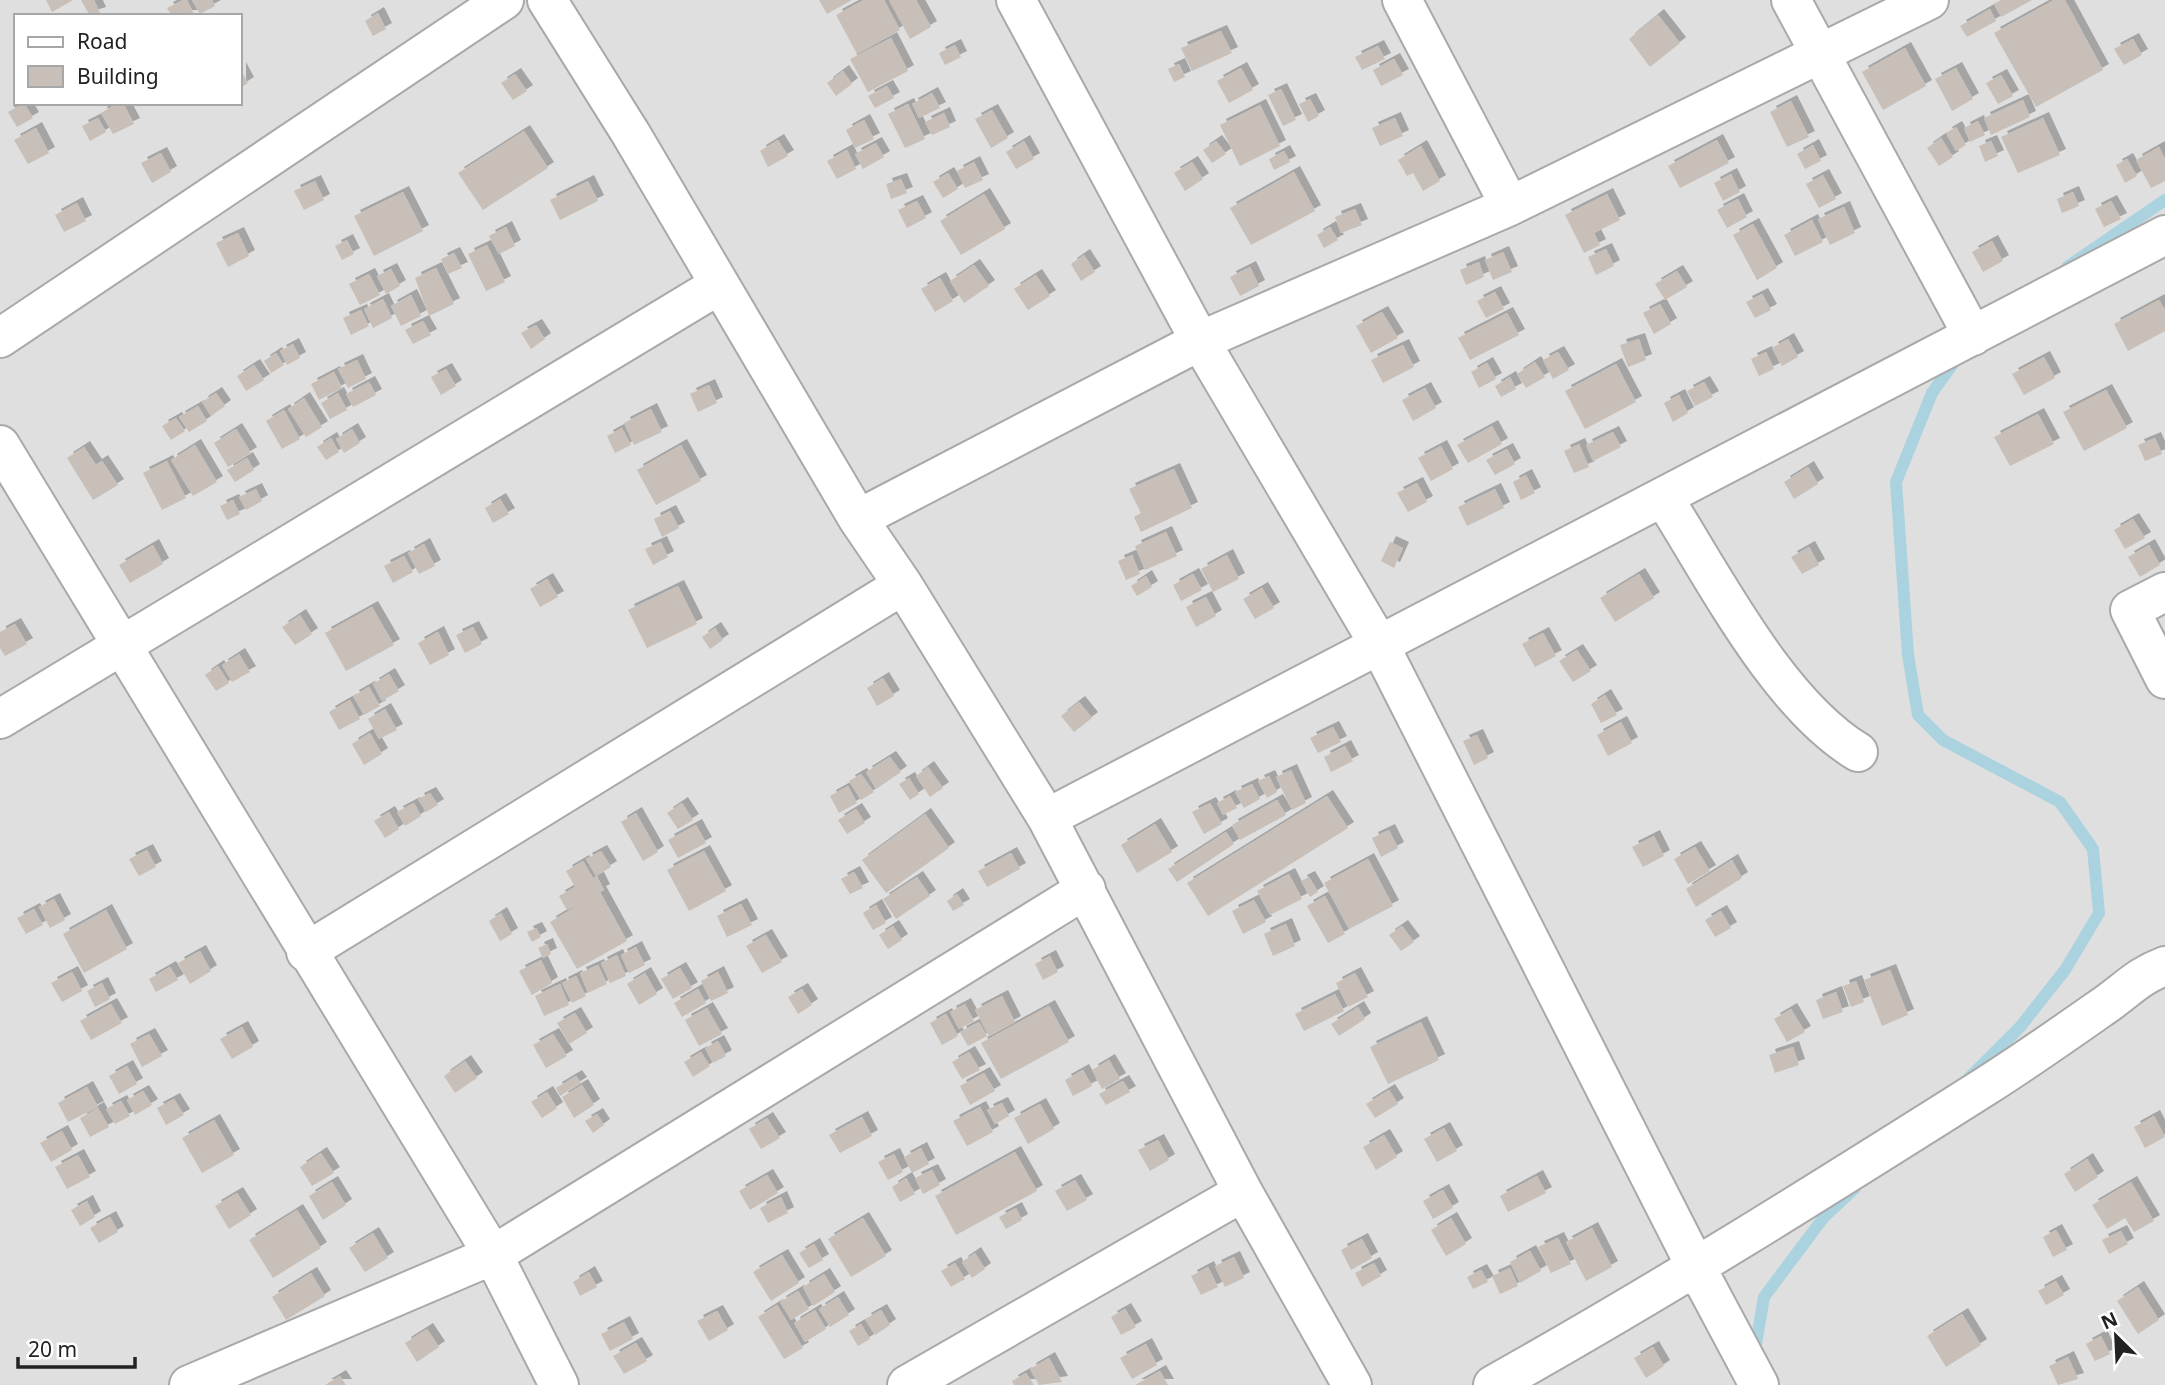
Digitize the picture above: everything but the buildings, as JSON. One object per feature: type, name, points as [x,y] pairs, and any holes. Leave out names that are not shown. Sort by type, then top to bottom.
[{"type":"street","points":[[0,338],[504,0]]},
{"type":"street","points":[[547,0],[631,134],[858,519],[903,585],[1046,818],[1086,889],[1243,1192],[1352,1385]]},
{"type":"street","points":[[1016,0],[1199,341],[1380,646],[1696,1267],[1759,1385]]},
{"type":"street","points":[[1402,0],[1510,206]]},
{"type":"street","points":[[1791,0],[1973,336]]},
{"type":"street","points":[[858,519],[1199,341],[1510,206],[1929,0]]},
{"type":"street","points":[[1046,818],[2165,235]]},
{"type":"street","points":[[0,719],[719,285]]},
{"type":"street","points":[[0,445],[306,952],[494,1255],[559,1385]]},
{"type":"street","points":[[1663,496],[1793,696],[1833,737],[1858,752]]},
{"type":"street","points":[[306,952],[903,585]]},
{"type":"street","points":[[2165,592],[2130,610],[2165,679]]},
{"type":"street","points":[[189,1385],[494,1255],[1086,889]]},
{"type":"street","points":[[1493,1385],[1696,1267],[2012,1069],[2115,998],[2141,975],[2165,965]]},
{"type":"street","points":[[907,1385],[1243,1192]]},
{"type":"shaded area","points":[[0,0],[2165,0],[2165,1385],[0,1385]]},
{"type":"waterway","points":[[2067,267],[2165,200]]},
{"type":"waterway","points":[[1957,358],[1932,393],[1896,482],[1908,655],[1918,715],[1943,740],[2060,802],[2093,849],[2099,913],[2065,970],[2020,1027],[1969,1078]]},
{"type":"waterway","points":[[1754,1356],[1764,1297],[1824,1217],[1855,1188]]}]
